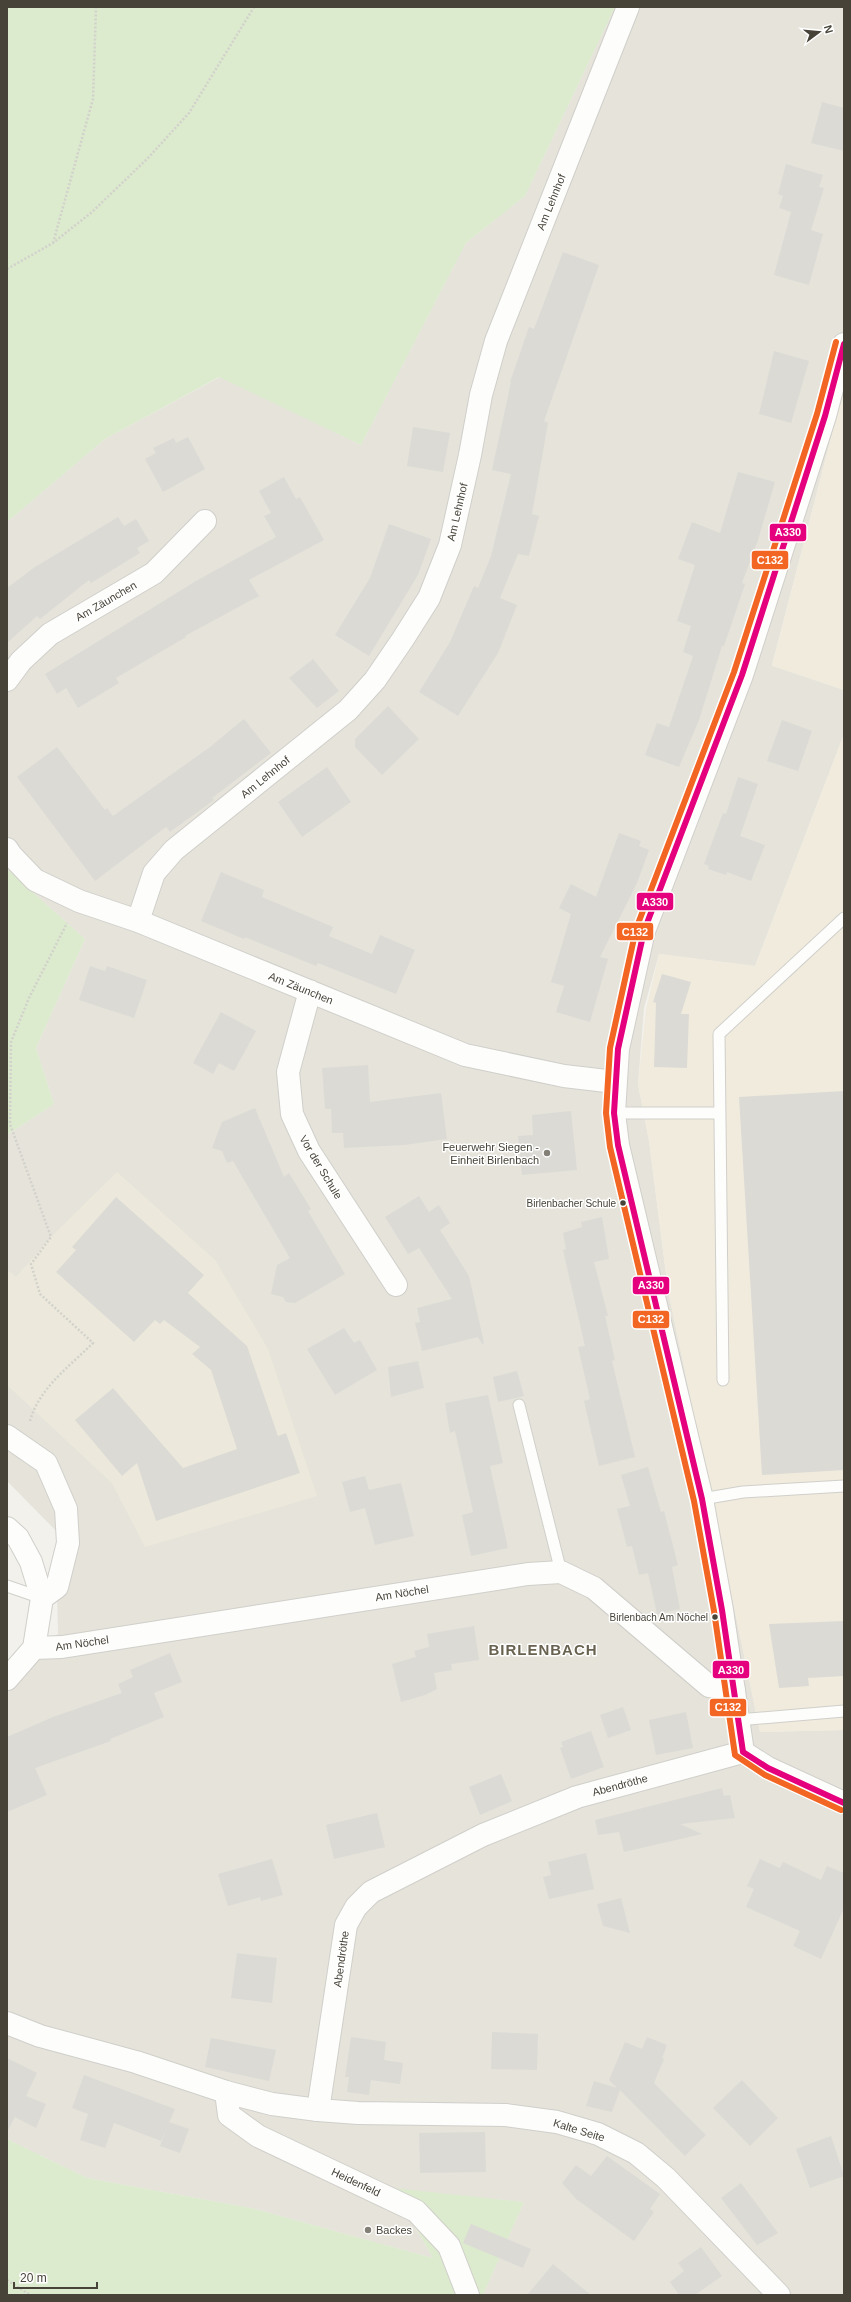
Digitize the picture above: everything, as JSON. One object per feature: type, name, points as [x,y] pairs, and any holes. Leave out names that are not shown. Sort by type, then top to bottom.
[{"type":"street","name":"Am Lehnhof","points":[[138,921],[154,873],[174,850],[348,710],[375,680],[429,598],[450,545],[470,455],[481,395],[496,341],[628,7]]},
{"type":"street","points":[[844,344],[825,416],[742,675],[644,931],[618,1049],[614,1113],[630,1200],[702,1500],[722,1610],[743,1752],[768,1768],[844,1803]]},
{"type":"street","name":"Am Zäunchen","points":[[7,680],[21,661],[50,634],[154,573],[205,521]]},
{"type":"street","name":"Am Zäunchen","points":[[7,849],[11,856],[35,880],[78,901],[138,921],[465,1055],[564,1076],[615,1082]]},
{"type":"street","name":"Vor der Schule","points":[[310,991],[288,1072],[292,1114],[309,1151],[396,1284]]},
{"type":"street","points":[[15,1441],[46,1463],[66,1509],[68,1543],[57,1587],[42,1598]]},
{"type":"street","points":[[7,1528],[18,1538],[31,1562],[42,1598],[34,1648],[7,1679]]},
{"type":"street","name":"Am Nöchel","points":[[34,1648],[62,1647],[528,1574],[561,1572],[594,1588],[709,1686],[734,1689]]},
{"type":"street","name":"Abendröthe","points":[[318,2110],[346,1925],[356,1907],[371,1892],[483,1835],[577,1797],[743,1752]]},
{"type":"street","points":[[7,2023],[40,2036],[136,2062],[226,2092],[272,2104],[318,2110]]},
{"type":"street","name":"Heidenfeld","points":[[226,2092],[229,2115],[258,2136],[416,2211],[448,2246],[468,2295]]},
{"type":"street","name":"Kalte Seite","points":[[318,2110],[358,2114],[506,2116],[557,2122],[598,2134],[636,2153],[666,2178],[780,2295]]},
{"type":"lane","points":[[723,1380],[719,1034],[844,918]]},
{"type":"lane","points":[[614,1113],[720,1112]]},
{"type":"lane","points":[[519,1406],[561,1572]]},
{"type":"lane","points":[[702,1500],[743,1492],[844,1486]]},
{"type":"lane","points":[[7,1586],[42,1598]]},
{"type":"lane","points":[[738,1720],[844,1712]]},
{"type":"path","points":[[52,243],[93,99],[96,7]]},
{"type":"path","points":[[7,269],[52,243],[92,212],[148,158],[189,113],[254,7]]},
{"type":"path","points":[[15,1441],[47,1387],[93,1343],[40,1294],[31,1264],[51,1237],[10,1124],[11,1042],[28,998],[78,901]]},
{"type":"path","points":[[7,2280],[30,2295]]},
{"type":"shaded area","points":[[615,7],[844,7],[844,388],[772,665],[844,690],[844,734],[755,966],[659,954],[644,1008],[638,1084],[649,1141],[668,1290],[760,1732],[844,1730],[844,2295],[483,2295],[524,2202],[393,2189],[433,2258],[251,2208],[87,2178],[7,2139],[7,1667],[58,1634],[57,1587],[68,1543],[7,1481],[7,1135],[54,1104],[36,1048],[85,939],[7,869],[7,522],[105,439],[220,377],[361,445],[466,243],[525,196]]},
{"type":"shaded area","points":[[844,388],[844,690],[772,666]]},
{"type":"shaded area","points":[[844,734],[844,1730],[760,1732],[668,1290],[649,1141],[638,1084],[646,1009],[659,954],[755,966]]},
{"type":"shaded area","points":[[117,1172],[215,1260],[268,1349],[317,1496],[145,1547],[112,1483],[7,1385],[7,1270],[16,1277],[51,1237]]},
{"type":"green space","points":[[7,7],[615,7],[525,196],[466,243],[361,445],[219,377],[105,439],[7,522]]},
{"type":"green space","points":[[7,869],[85,939],[36,1048],[54,1104],[7,1135]]},
{"type":"green space","points":[[7,2139],[87,2178],[251,2208],[433,2258],[393,2188],[524,2202],[483,2295],[7,2295]]},
{"type":"building","points":[[822,102],[844,108],[844,151],[811,143]]},
{"type":"building","points":[[786,164],[823,175],[819,187],[824,188],[811,230],[823,234],[809,285],[774,275],[791,212],[779,208],[783,196],[778,194]]},
{"type":"building","points":[[563,252],[599,265],[544,421],[548,423],[532,514],[539,516],[529,556],[518,554],[500,598],[517,605],[498,653],[458,716],[419,692],[450,642],[474,586],[478,588],[491,556],[511,474],[492,470],[510,382],[529,327],[534,329]]},
{"type":"building","points":[[774,351],[809,361],[791,423],[759,414]]},
{"type":"building","points":[[413,427],[450,433],[443,472],[407,466]]},
{"type":"building","points":[[188,437],[205,469],[163,492],[145,459],[156,453],[153,448],[174,438],[176,443]]},
{"type":"building","points":[[738,472],[775,482],[758,540],[742,583],[745,584],[724,646],[722,646],[699,720],[679,767],[645,755],[657,723],[669,727],[693,656],[683,652],[691,626],[677,621],[695,565],[678,559],[692,522],[720,533]]},
{"type":"building","points":[[284,477],[296,499],[300,497],[324,540],[249,580],[259,596],[185,636],[186,637],[116,678],[119,683],[78,708],[66,688],[57,694],[45,674],[196,581],[276,537],[264,516],[271,513],[259,491]]},
{"type":"building","points":[[118,517],[124,526],[136,519],[149,541],[137,548],[140,553],[91,583],[89,580],[40,619],[37,616],[7,643],[7,588],[35,567]]},
{"type":"building","points":[[389,524],[431,539],[418,575],[369,656],[335,635],[370,578]]},
{"type":"building","points":[[313,659],[339,691],[317,708],[289,678]]},
{"type":"building","points":[[388,706],[419,739],[382,775],[355,747],[355,739]]},
{"type":"building","points":[[244,719],[271,753],[212,798],[214,800],[170,832],[166,827],[95,881],[17,777],[57,747],[105,810],[107,808],[113,816],[210,747]]},
{"type":"building","points":[[782,720],[812,731],[798,771],[767,761]]},
{"type":"building","points":[[327,767],[351,802],[302,837],[278,802]]},
{"type":"building","points":[[738,777],[758,784],[740,836],[765,845],[751,881],[727,872],[726,875],[708,869],[709,866],[704,864],[723,813],[726,814]]},
{"type":"building","points":[[619,833],[641,841],[639,846],[649,850],[637,883],[600,957],[608,959],[590,1022],[556,1012],[564,986],[551,982],[571,914],[559,908],[571,884],[596,897]]},
{"type":"building","points":[[221,872],[264,890],[262,897],[333,927],[329,936],[372,954],[380,935],[415,950],[396,994],[318,963],[316,966],[201,921]]},
{"type":"building","points":[[90,966],[105,971],[107,966],[147,980],[134,1018],[79,1000]]},
{"type":"building","points":[[662,974],[691,982],[681,1014],[689,1014],[687,1068],[654,1067],[656,1003],[653,1002]]},
{"type":"building","points":[[221,1012],[256,1031],[234,1071],[219,1063],[213,1074],[193,1063]]},
{"type":"building","points":[[368,1065],[370,1102],[441,1093],[447,1139],[404,1145],[344,1148],[343,1133],[332,1133],[331,1109],[325,1109],[322,1068]]},
{"type":"building","points":[[844,1091],[844,1470],[762,1475],[739,1097]]},
{"type":"building","points":[[255,1108],[284,1177],[289,1173],[311,1209],[308,1211],[345,1274],[295,1303],[286,1302],[283,1297],[271,1294],[277,1265],[290,1258],[233,1161],[227,1163],[222,1151],[212,1148],[222,1122]]},
{"type":"building","name":"Feuerwehr Siegen - Einheit Birlenbach","points":[[571,1111],[577,1170],[522,1175],[518,1136],[533,1135],[532,1115]]},
{"type":"building","points":[[419,1196],[429,1212],[439,1205],[450,1223],[440,1230],[469,1276],[484,1343],[482,1344],[478,1337],[422,1351],[415,1323],[420,1322],[417,1308],[452,1299],[419,1248],[408,1254],[385,1217]]},
{"type":"building","points":[[116,1197],[204,1275],[188,1293],[247,1346],[278,1436],[286,1433],[300,1473],[156,1521],[137,1463],[122,1476],[75,1420],[113,1388],[183,1468],[237,1449],[211,1370],[192,1354],[200,1347],[164,1320],[160,1324],[155,1320],[134,1342],[56,1272],[76,1250],[72,1247]]},
{"type":"building","points":[[602,1217],[609,1259],[594,1262],[608,1316],[605,1316],[615,1360],[612,1361],[635,1457],[599,1466],[584,1401],[590,1399],[578,1347],[585,1346],[563,1250],[566,1249],[563,1233],[582,1227],[581,1222]]},
{"type":"building","points":[[344,1328],[354,1343],[360,1340],[377,1370],[335,1395],[307,1349]]},
{"type":"building","points":[[418,1361],[424,1388],[391,1397],[388,1367]]},
{"type":"building","points":[[517,1371],[524,1396],[498,1402],[493,1377]]},
{"type":"building","points":[[488,1395],[503,1463],[490,1466],[508,1548],[471,1556],[462,1515],[473,1512],[455,1431],[450,1433],[445,1403]]},
{"type":"building","points":[[648,1467],[661,1512],[664,1511],[678,1565],[672,1567],[680,1609],[657,1614],[648,1573],[639,1575],[632,1546],[627,1547],[617,1509],[630,1506],[621,1475]]},
{"type":"building","points":[[365,1476],[369,1490],[401,1483],[414,1536],[375,1545],[365,1508],[350,1512],[342,1482]]},
{"type":"building","points":[[844,1621],[844,1676],[808,1678],[809,1686],[779,1688],[769,1624]]},
{"type":"building","points":[[474,1626],[479,1660],[451,1664],[452,1670],[434,1673],[437,1689],[425,1695],[401,1702],[392,1664],[416,1657],[414,1651],[429,1647],[427,1634]]},
{"type":"building","points":[[170,1653],[182,1682],[154,1693],[164,1717],[110,1739],[111,1741],[35,1768],[47,1795],[7,1812],[7,1737],[53,1717],[122,1693],[118,1684],[133,1677],[130,1670]]},
{"type":"building","points":[[623,1707],[631,1730],[608,1738],[600,1715]]},
{"type":"building","points":[[686,1712],[693,1748],[656,1755],[649,1720]]},
{"type":"building","points":[[591,1731],[604,1767],[571,1779],[560,1748],[563,1747],[561,1742]]},
{"type":"building","points":[[501,1774],[512,1801],[480,1815],[469,1787]]},
{"type":"building","points":[[722,1788],[724,1796],[730,1795],[735,1818],[680,1824],[702,1834],[624,1852],[619,1832],[598,1835],[595,1820]]},
{"type":"building","points":[[377,1813],[385,1847],[334,1859],[326,1825]]},
{"type":"building","points":[[586,1853],[594,1889],[549,1899],[543,1877],[551,1875],[548,1862]]},
{"type":"building","points":[[272,1859],[283,1895],[261,1901],[260,1897],[228,1906],[218,1874]]},
{"type":"building","points":[[760,1859],[780,1868],[783,1862],[821,1880],[827,1866],[844,1873],[844,1908],[821,1959],[793,1946],[800,1931],[746,1907],[754,1889],[747,1886]]},
{"type":"building","points":[[621,1898],[630,1933],[603,1926],[597,1904]]},
{"type":"building","points":[[237,1953],[277,1958],[272,2003],[231,1998]]},
{"type":"building","points":[[492,2032],[538,2034],[537,2070],[491,2069]]},
{"type":"building","points":[[351,2037],[386,2042],[384,2060],[403,2063],[400,2084],[371,2080],[369,2095],[347,2092],[349,2077],[345,2077]]},
{"type":"building","points":[[647,2037],[667,2045],[662,2058],[664,2059],[654,2083],[706,2135],[685,2156],[620,2090],[612,2112],[586,2106],[594,2081],[617,2088],[609,2080],[625,2042],[642,2049]]},
{"type":"building","points":[[211,2038],[276,2050],[269,2081],[205,2067]]},
{"type":"building","points":[[7,2058],[37,2073],[26,2096],[46,2104],[36,2128],[15,2117],[7,2132]]},
{"type":"building","points":[[84,2075],[175,2109],[161,2141],[114,2123],[105,2148],[80,2140],[88,2114],[72,2108]]},
{"type":"building","points":[[742,2080],[778,2118],[750,2146],[713,2108]]},
{"type":"building","points":[[169,2122],[189,2129],[180,2153],[160,2146]]},
{"type":"building","points":[[485,2132],[486,2172],[420,2173],[419,2133]]},
{"type":"building","points":[[831,2136],[844,2176],[810,2188],[796,2149]]},
{"type":"building","points":[[607,2156],[660,2194],[650,2209],[654,2212],[634,2241],[576,2199],[562,2183],[576,2165],[591,2176]]},
{"type":"building","points":[[741,2183],[778,2233],[757,2245],[721,2198]]},
{"type":"building","points":[[471,2224],[531,2249],[523,2268],[463,2243]]},
{"type":"building","points":[[701,2247],[722,2276],[695,2295],[679,2295],[670,2282],[684,2271],[678,2263]]},
{"type":"building","points":[[553,2264],[591,2295],[527,2295]]},
{"type":"transit line","name":"C132","points":[[836,342],[817,414],[734,672],[636,929],[610,1048],[606,1113],[610,1147],[694,1501],[714,1611],[735,1755],[765,1775],[841,1810]]},
{"type":"transit line","name":"A330","points":[[844,344],[825,416],[742,675],[644,931],[618,1049],[614,1113],[618,1145],[702,1499],[722,1610],[743,1752],[768,1768],[844,1803]]},
{"type":"place","name":"Feuerwehr Siegen - Einheit Birlenbach","points":[[547,1153]]},
{"type":"place","name":"Birlenbacher Schule","points":[[623,1203]]},
{"type":"place","name":"Birlenbach Am Nöchel","points":[[715,1617]]},
{"type":"place","name":"Backes","points":[[368,2230]]},
{"type":"district","name":"BIRLENBACH","points":[[543,1650]]}]
